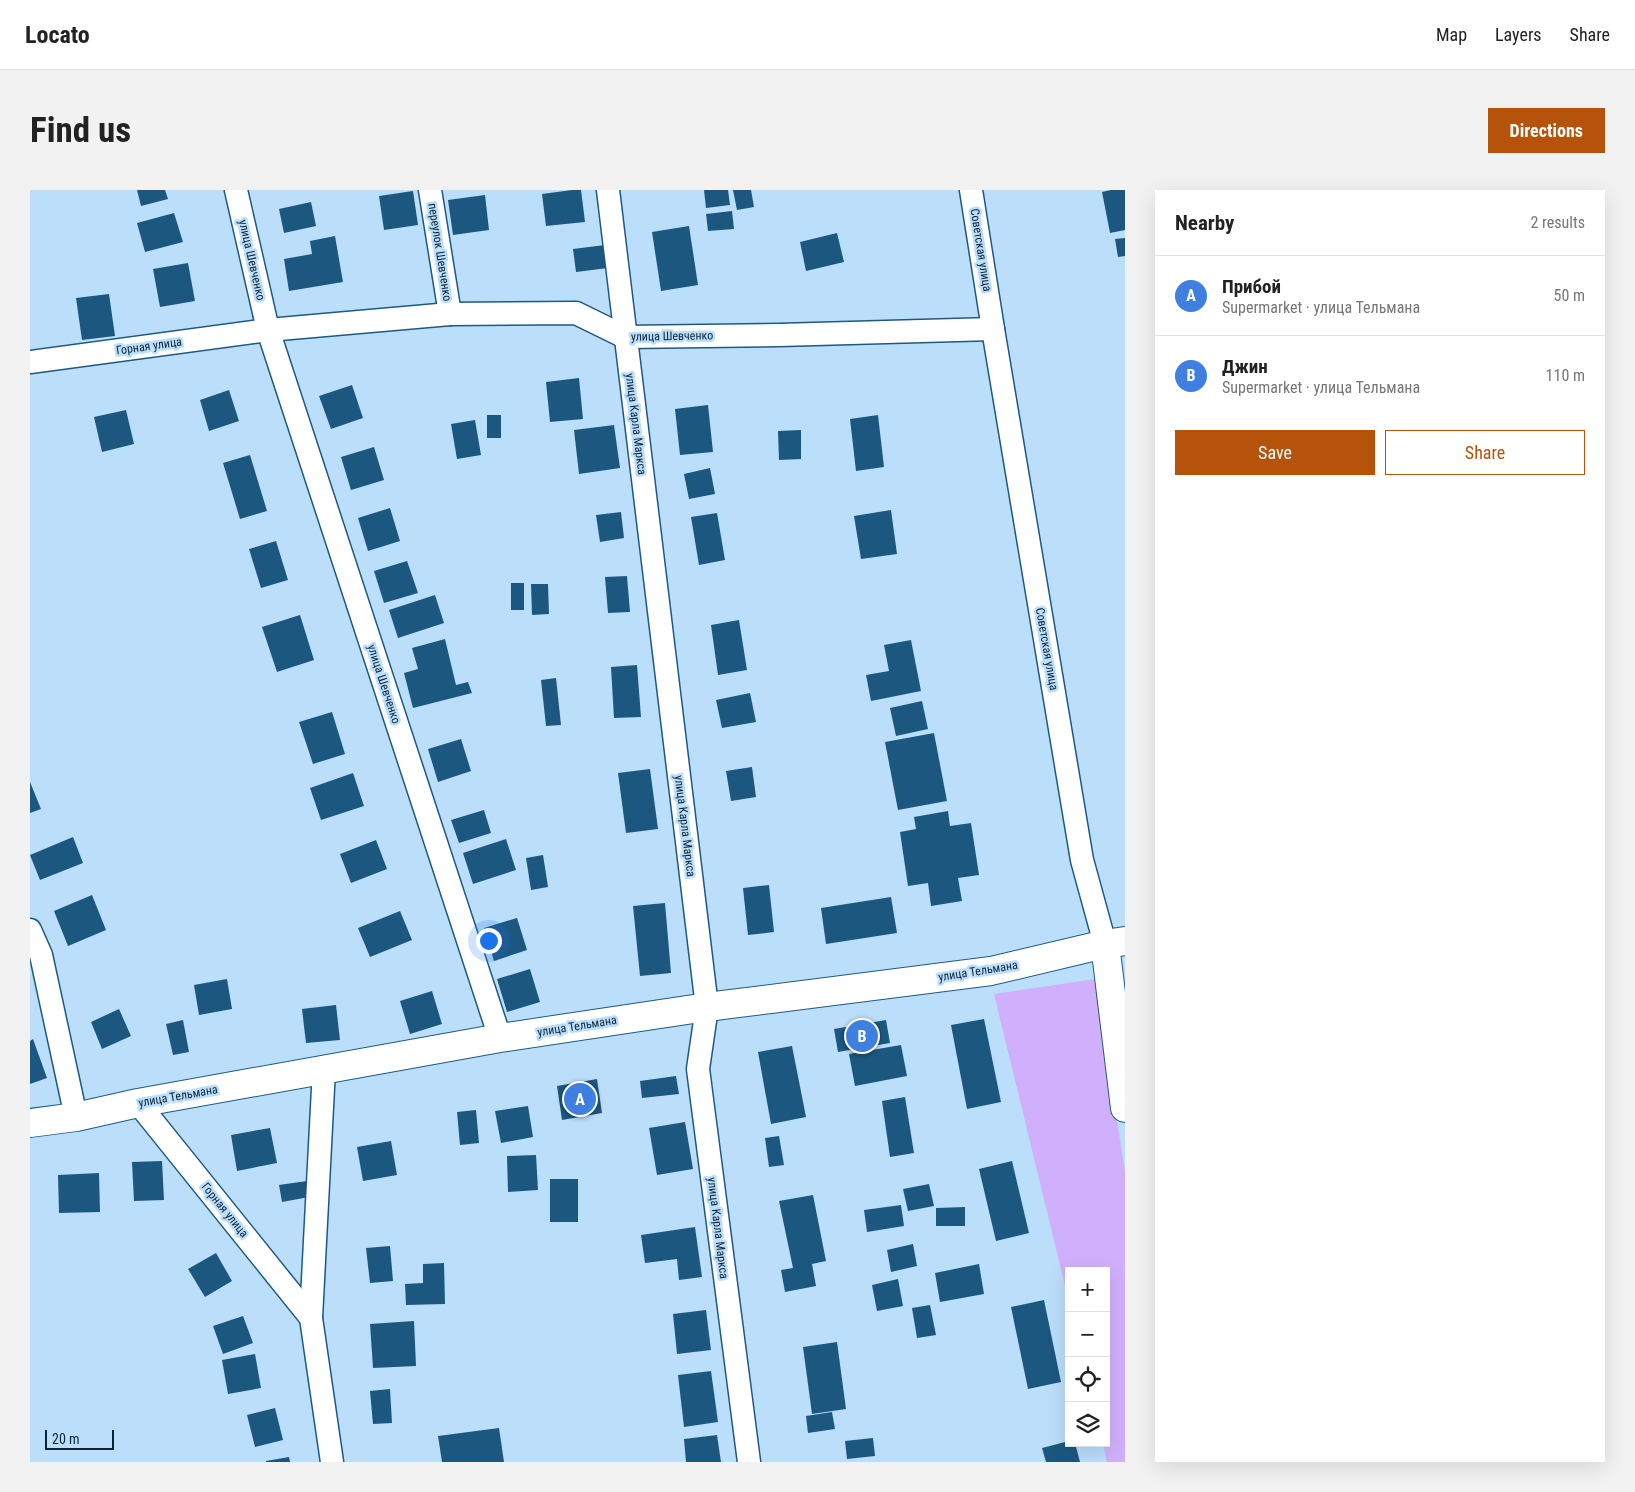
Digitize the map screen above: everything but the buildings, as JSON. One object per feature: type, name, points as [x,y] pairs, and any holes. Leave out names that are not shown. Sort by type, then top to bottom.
[{"type":"street","name":"улица Шевченко","points":[[236,190],[268,330],[500,1038]]},
{"type":"street","name":"переулок Шевченко","points":[[430,190],[450,314]]},
{"type":"street","name":"улица Карла Маркса","points":[[608,190],[708,1006],[698,1069],[749,1462]]},
{"type":"street","name":"Советская улица","points":[[971,190],[1082,860],[1115,942],[1125,1108]]},
{"type":"street","name":"улица Шевченко","points":[[268,330],[450,314],[576,313],[625,337],[993,329]]},
{"type":"street","name":"Горная улица","points":[[30,362],[268,330]]},
{"type":"street","points":[[30,930],[41,955],[76,1117]]},
{"type":"street","name":"улица Тельмана","points":[[30,1123],[76,1117],[138,1102],[500,1038],[708,1006],[991,971],[1115,942]]},
{"type":"street","points":[[324,1069],[311,1318],[332,1462]]},
{"type":"street","name":"Горная улица","points":[[138,1102],[311,1318]]},
{"type":"shaded area","points":[[1095,979],[1125,1172],[1125,1462],[1107,1462],[1104,1447],[1110,1447],[1110,1267],[1065,1267],[1065,1286],[994,994]]},
{"type":"place","name":"Джин","points":[[862,1036]]},
{"type":"place","name":"Прибой","points":[[580,1099]]}]
